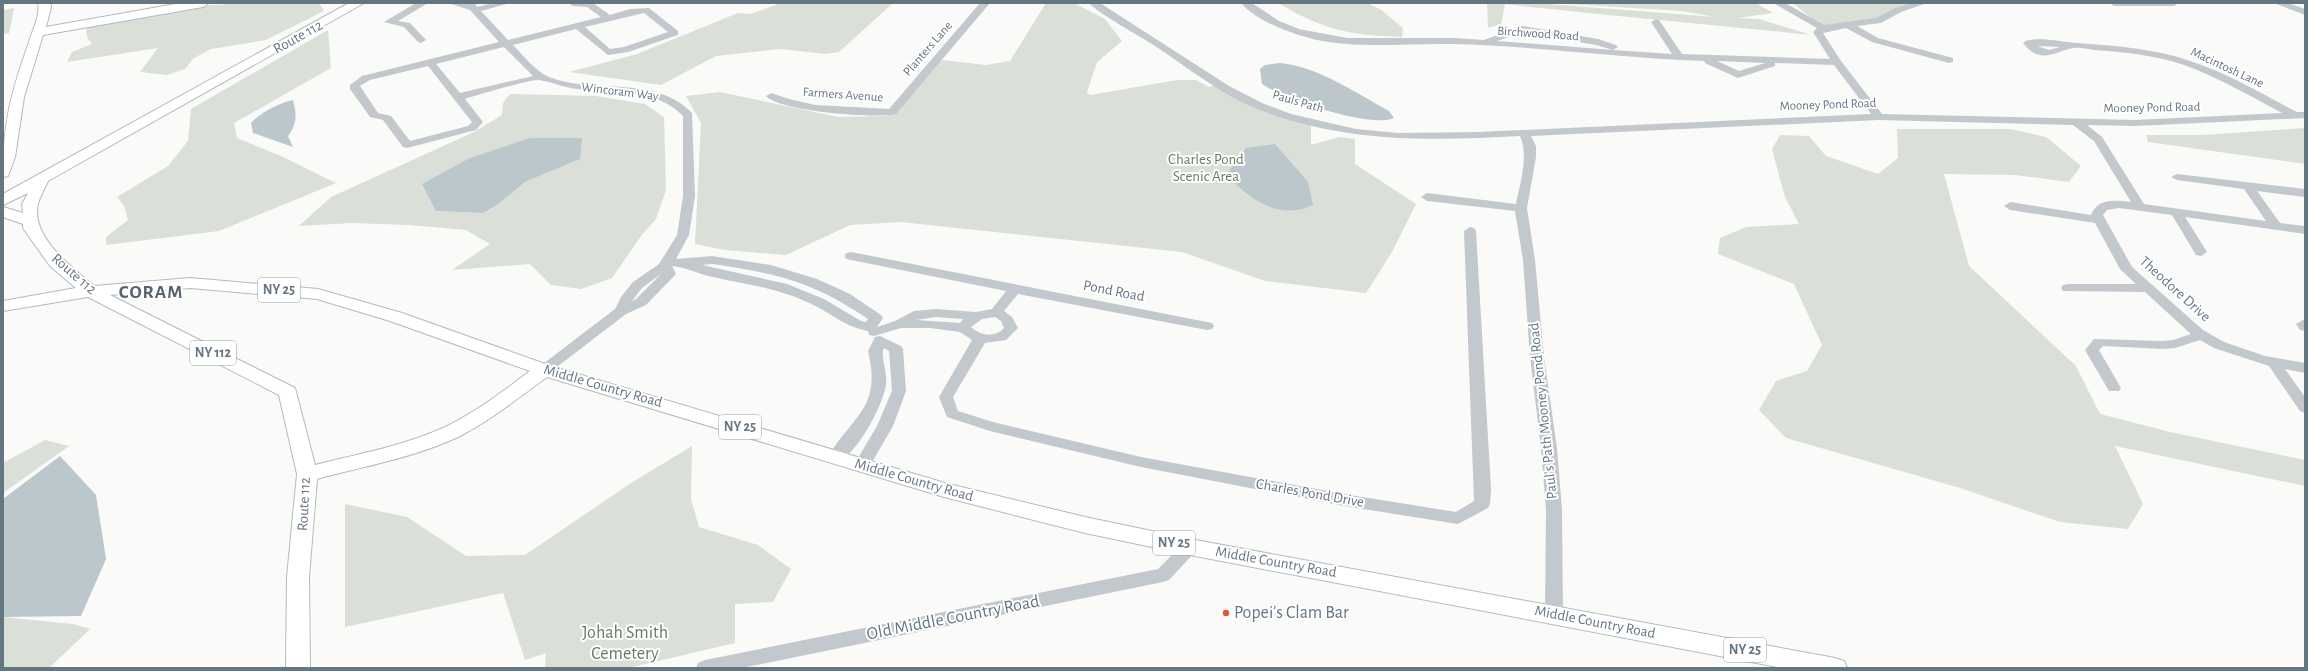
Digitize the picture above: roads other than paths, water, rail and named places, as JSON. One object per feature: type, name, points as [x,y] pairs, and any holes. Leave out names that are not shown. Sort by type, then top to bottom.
[{"type":"main road","points":[[3,173],[11,148],[14,111],[24,69],[39,32],[45,7],[44,3]]},
{"type":"main road","points":[[39,32],[94,21],[203,3]]},
{"type":"main road","name":"Route 112","points":[[298,668],[298,577],[307,474],[288,392],[90,291],[56,262],[31,228],[30,204],[42,178],[358,3]]},
{"type":"main road","points":[[3,200],[42,178]]},
{"type":"main road","points":[[3,212],[31,221]]},
{"type":"main road","name":"Middle Country Road","points":[[3,306],[90,291],[190,283],[318,294],[396,317],[544,370],[944,490],[1063,519],[1190,547],[1554,614],[1835,668]]},
{"type":"main road","points":[[307,474],[418,444],[450,432],[489,410],[544,370]]},
{"type":"street","points":[[421,40],[407,25],[389,22],[423,3]]},
{"type":"street","points":[[453,3],[473,7],[505,3]]},
{"type":"street","points":[[573,3],[589,4],[608,18]]},
{"type":"street","name":"Planters Lane","points":[[892,112],[985,3]]},
{"type":"street","name":"Pauls Path","points":[[1094,3],[1143,33],[1225,88],[1258,105],[1288,116],[1356,132],[1398,136],[1524,133]]},
{"type":"street","name":"Birchwood Road","points":[[1246,3],[1276,23],[1318,37],[1376,42],[1415,40],[1484,43],[1679,57],[1837,62]]},
{"type":"street","points":[[1778,3],[1823,28],[1849,26],[1878,21],[1898,10],[1922,3]]},
{"type":"street","points":[[2114,3],[2174,3]]},
{"type":"street","points":[[2279,3],[2305,12]]},
{"type":"street","name":"Wincoram Way","points":[[473,7],[540,77],[555,83],[656,94],[670,99],[684,108],[688,115],[689,196],[683,235],[666,265],[669,274],[641,302],[621,311],[544,370]]},
{"type":"street","points":[[430,62],[478,122],[472,128],[407,146],[387,118],[374,115],[355,89],[355,85],[366,78],[577,25],[608,18],[630,12],[646,10],[675,33],[625,50],[608,52],[577,25]]},
{"type":"street","points":[[1656,22],[1679,57]]},
{"type":"street","points":[[1849,26],[1875,40],[1949,60]]},
{"type":"street","points":[[1823,28],[1818,32],[1837,62],[1879,117]]},
{"type":"street","points":[[1484,43],[1522,29],[1608,44],[1623,54]]},
{"type":"street","name":"Macintosh Lane","points":[[2071,45],[2146,52],[2173,58],[2202,68],[2301,116]]},
{"type":"street","points":[[1703,58],[1738,75],[1781,60]]},
{"type":"street","points":[[458,97],[540,77]]},
{"type":"street","name":"Farmers Avenue","points":[[771,96],[787,104],[806,107],[892,112]]},
{"type":"street","name":"Mooney Pond Road","points":[[1524,133],[1879,117],[2077,123],[2171,122],[2301,116]]},
{"type":"street","points":[[2077,123],[2098,139],[2140,207]]},
{"type":"street","points":[[1427,197],[1521,208],[1530,157],[1530,146],[1524,133]]},
{"type":"street","points":[[2177,177],[2305,193]]},
{"type":"street","points":[[2248,186],[2276,226]]},
{"type":"street","points":[[2010,206],[2099,220],[2097,215],[2098,211],[2105,206],[2119,204],[2305,230]]},
{"type":"street","name":"Paul's Path Mooney Pond Road","points":[[1521,208],[1529,260],[1537,357],[1549,448],[1554,510],[1554,614]]},
{"type":"street","points":[[2176,212],[2201,252]]},
{"type":"street","name":"Theodore Drive","points":[[2099,220],[2122,263],[2201,335],[2231,350],[2274,363],[2305,368]]},
{"type":"street","name":"Charles Pond Drive","points":[[980,339],[946,397],[952,414],[990,426],[1142,462],[1344,500],[1458,518],[1482,504],[1483,489],[1470,231]]},
{"type":"street","name":"Pond Road","points":[[851,256],[1207,326]]},
{"type":"street","points":[[666,265],[712,260],[766,268],[812,282],[845,297],[876,318],[875,351],[878,360],[879,388],[866,421],[836,457]]},
{"type":"street","points":[[687,263],[702,272],[751,279],[780,287],[818,302],[857,326],[875,333],[896,349],[899,391],[885,426],[862,465]]},
{"type":"street","points":[[2068,288],[2148,288]]},
{"type":"street","points":[[996,313],[1015,289]]},
{"type":"street","points":[[875,333],[900,324],[914,315],[936,313],[976,316],[996,313],[1009,320],[1011,328],[1006,335],[994,339],[980,339],[971,335],[964,328],[930,324],[900,324]]},
{"type":"street","points":[[964,328],[968,320],[976,316]]},
{"type":"street","points":[[2114,388],[2092,350],[2099,342],[2163,345],[2175,344],[2201,335]]},
{"type":"street","points":[[2274,363],[2305,408]]},
{"type":"street","name":"Old Middle Country Road","points":[[705,668],[1163,575],[1190,547]]},
{"type":"place","name":"Popei's Clam Bar","points":[[1226,613]]},
{"type":"district","name":"CORAM","points":[[151,292]]},
{"type":"park label","name":"Charles Pond Scenic Area","points":[[1206,168]]},
{"type":"park label","name":"Johah Smith Cemetery","points":[[625,643]]}]
